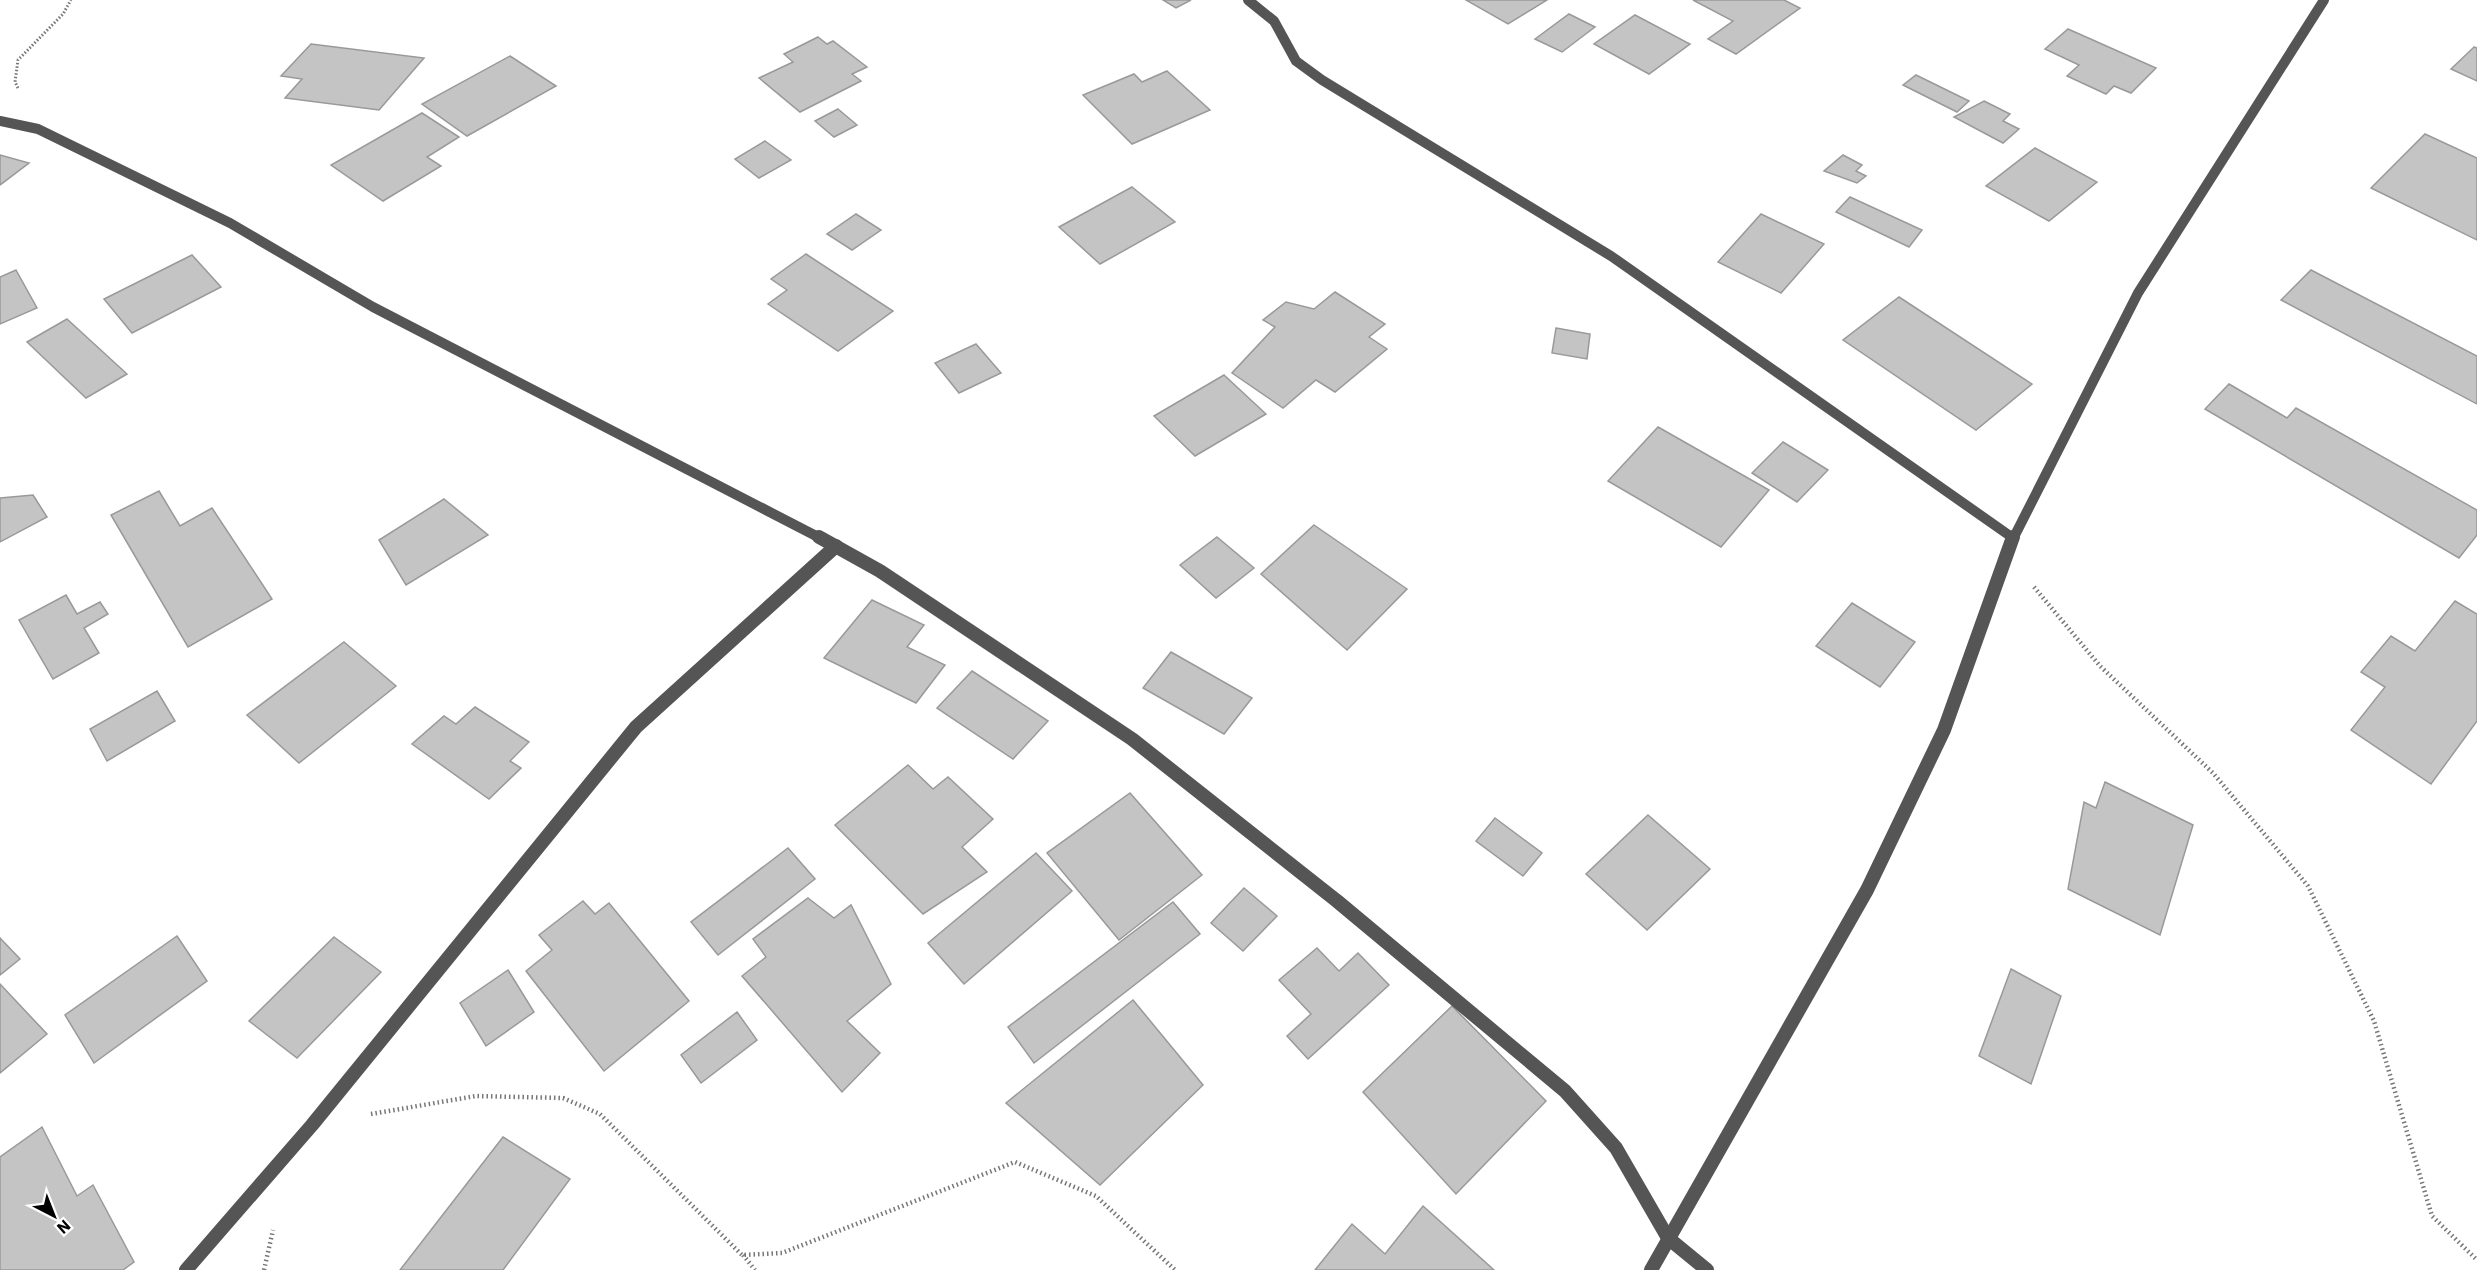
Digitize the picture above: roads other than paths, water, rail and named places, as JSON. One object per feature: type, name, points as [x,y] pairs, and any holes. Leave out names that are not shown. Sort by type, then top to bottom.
[{"type":"street","points":[[1248,0],[1274,21],[1296,61],[1313,74],[1611,256],[2013,538]]},
{"type":"street","points":[[1651,1270],[1867,890],[1944,730],[2013,538],[2138,292],[2324,0]]},
{"type":"street","points":[[0,121],[38,129],[230,224],[373,307],[836,546],[880,571],[1132,739],[1337,901],[1565,1091],[1616,1148],[1668,1238],[1707,1270]]},
{"type":"street","points":[[186,1270],[312,1125],[636,727],[836,546]]}]
